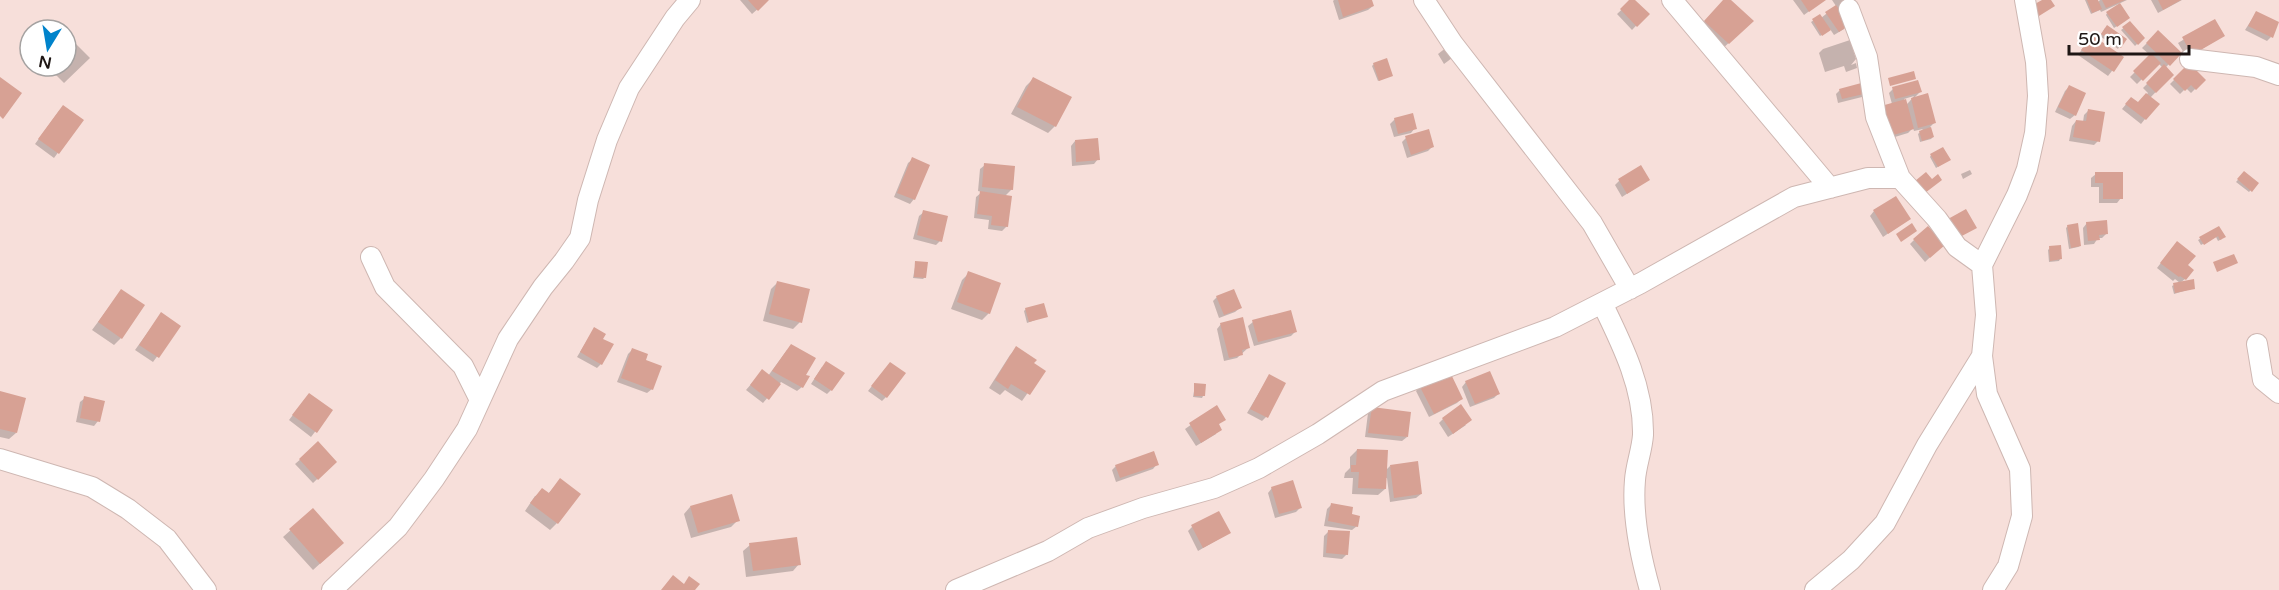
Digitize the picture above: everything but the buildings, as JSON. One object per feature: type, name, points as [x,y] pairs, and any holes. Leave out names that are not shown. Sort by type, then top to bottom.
[{"type":"street","points":[[332,590],[398,527],[434,479],[466,429],[508,339],[580,238],[588,200],[608,140],[629,88],[675,18],[690,0]]},
{"type":"street","points":[[1424,0],[1453,44],[1592,223],[1630,289]]},
{"type":"street","points":[[1672,0],[1830,188]]},
{"type":"street","points":[[1993,590],[2008,566],[2022,516],[2020,469],[1987,394],[1982,356],[1986,315],[1982,265],[2017,195],[2027,170],[2035,133],[2038,96],[2025,0]]},
{"type":"street","points":[[1849,9],[1867,57],[1876,117],[1900,178],[1937,219],[1957,247],[1982,265]]},
{"type":"street","points":[[2190,59],[2256,67],[2279,75]]},
{"type":"street","points":[[956,590],[1048,552],[1088,528],[1143,508],[1214,488],[1250,472],[1318,434],[1383,391],[1555,327],[1630,289],[1794,197],[1868,178],[1900,178]]},
{"type":"street","points":[[370,257],[385,287],[463,366],[480,400]]},
{"type":"street","points":[[1602,303],[1622,344],[1638,392],[1643,435],[1635,481],[1638,531],[1650,590]]},
{"type":"street","points":[[2257,344],[2263,380],[2279,393]]},
{"type":"street","points":[[1815,590],[1851,560],[1885,523],[1927,445],[1982,356]]},
{"type":"street","points":[[0,459],[92,487],[128,509],[168,539],[206,590]]}]
